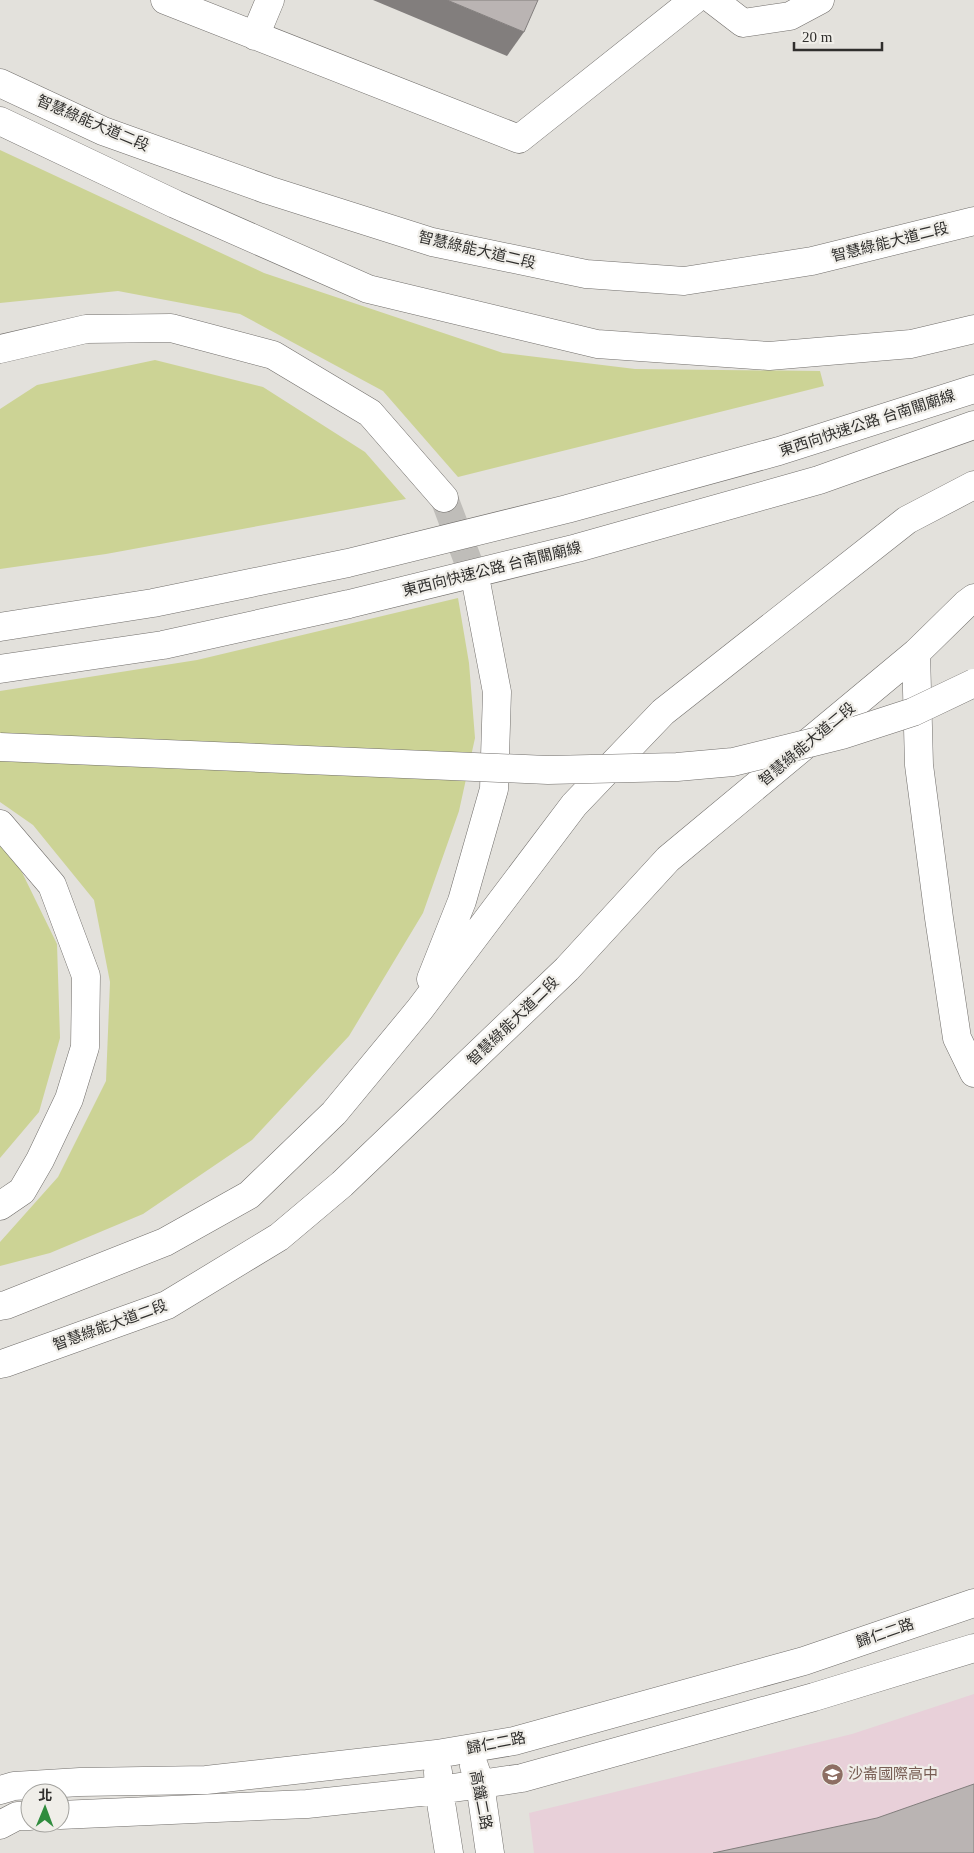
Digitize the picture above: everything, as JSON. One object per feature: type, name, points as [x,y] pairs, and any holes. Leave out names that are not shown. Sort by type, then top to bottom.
[{"type":"main road","points":[[165,0],[518,140],[694,0]]},
{"type":"main road","points":[[255,36],[270,0]]},
{"type":"main road","points":[[714,0],[743,23],[790,16],[820,0]]},
{"type":"main road","name":"智慧綠能大道二段","points":[[0,83],[104,131],[277,192],[432,242],[586,274],[684,281],[812,261],[974,222]]},
{"type":"main road","points":[[5,125],[175,204],[368,290],[597,344],[769,356],[911,344],[974,329]]},
{"type":"main road","points":[[0,349],[86,329],[171,328],[273,355],[370,413],[444,498]]},
{"type":"main road","name":"東西向快速公路 台南關廟線","points":[[0,627],[153,603],[348,563],[548,514],[779,451],[974,389]]},
{"type":"main road","name":"東西向快速公路 台南關廟線","points":[[0,669],[163,645],[349,604],[577,548],[819,480],[974,424]]},
{"type":"main road","points":[[0,1306],[165,1242],[249,1195],[334,1113],[420,1009],[574,805],[663,712],[907,520],[974,485]]},
{"type":"main road","points":[[420,1009],[462,901],[494,789],[497,692],[476,582]]},
{"type":"main road","name":"智慧綠能大道二段","points":[[0,1364],[167,1305],[279,1237],[342,1184],[567,969],[668,859],[916,654],[974,598]]},
{"type":"main road","points":[[916,654],[919,765],[939,918],[957,1038],[974,1073]]},
{"type":"main road","points":[[0,747],[548,770],[677,767],[733,762],[842,735],[914,712],[974,683]]},
{"type":"main road","points":[[0,824],[52,885],[86,976],[85,1047],[69,1100],[40,1160],[22,1191],[0,1206]]},
{"type":"main road","name":"歸仁二路","points":[[0,1790],[14,1786],[80,1782],[206,1780],[437,1754],[514,1741],[804,1661],[974,1603]]},
{"type":"main road","points":[[70,1815],[307,1804],[439,1790],[522,1778],[814,1697],[974,1648]]},
{"type":"main road","name":"高鐵二路","points":[[469,1748],[480,1784],[490,1853]]},
{"type":"main road","points":[[437,1754],[439,1790],[449,1853]]},
{"type":"main road","points":[[0,1825],[20,1816]]},
{"type":"shaded area","name":"沙崙國際高中","points":[[974,1694],[974,1853],[534,1853],[529,1813],[852,1734]]},
{"type":"green space","points":[[0,150],[264,273],[503,353],[635,369],[820,371],[824,386],[458,477],[383,391],[240,314],[118,291],[0,303]]},
{"type":"green space","points":[[155,360],[263,387],[365,452],[406,499],[106,554],[0,569],[0,409],[37,385]]},
{"type":"green space","points":[[458,598],[469,663],[475,738],[459,811],[423,913],[349,1036],[252,1140],[143,1214],[50,1253],[0,1266],[0,1242],[58,1177],[106,1081],[110,982],[94,900],[33,825],[0,802],[0,691],[197,660]]},
{"type":"green space","points":[[0,846],[14,856],[57,944],[60,1038],[39,1112],[0,1158]]},
{"type":"building","points":[[447,0],[538,0],[524,32]]},
{"type":"building","points":[[974,1784],[974,1853],[713,1853],[877,1818]]},
{"type":"tunnel","points":[[444,498],[476,582]]},
{"type":"place","name":"沙崙國際高中","points":[[832,1774]]}]
